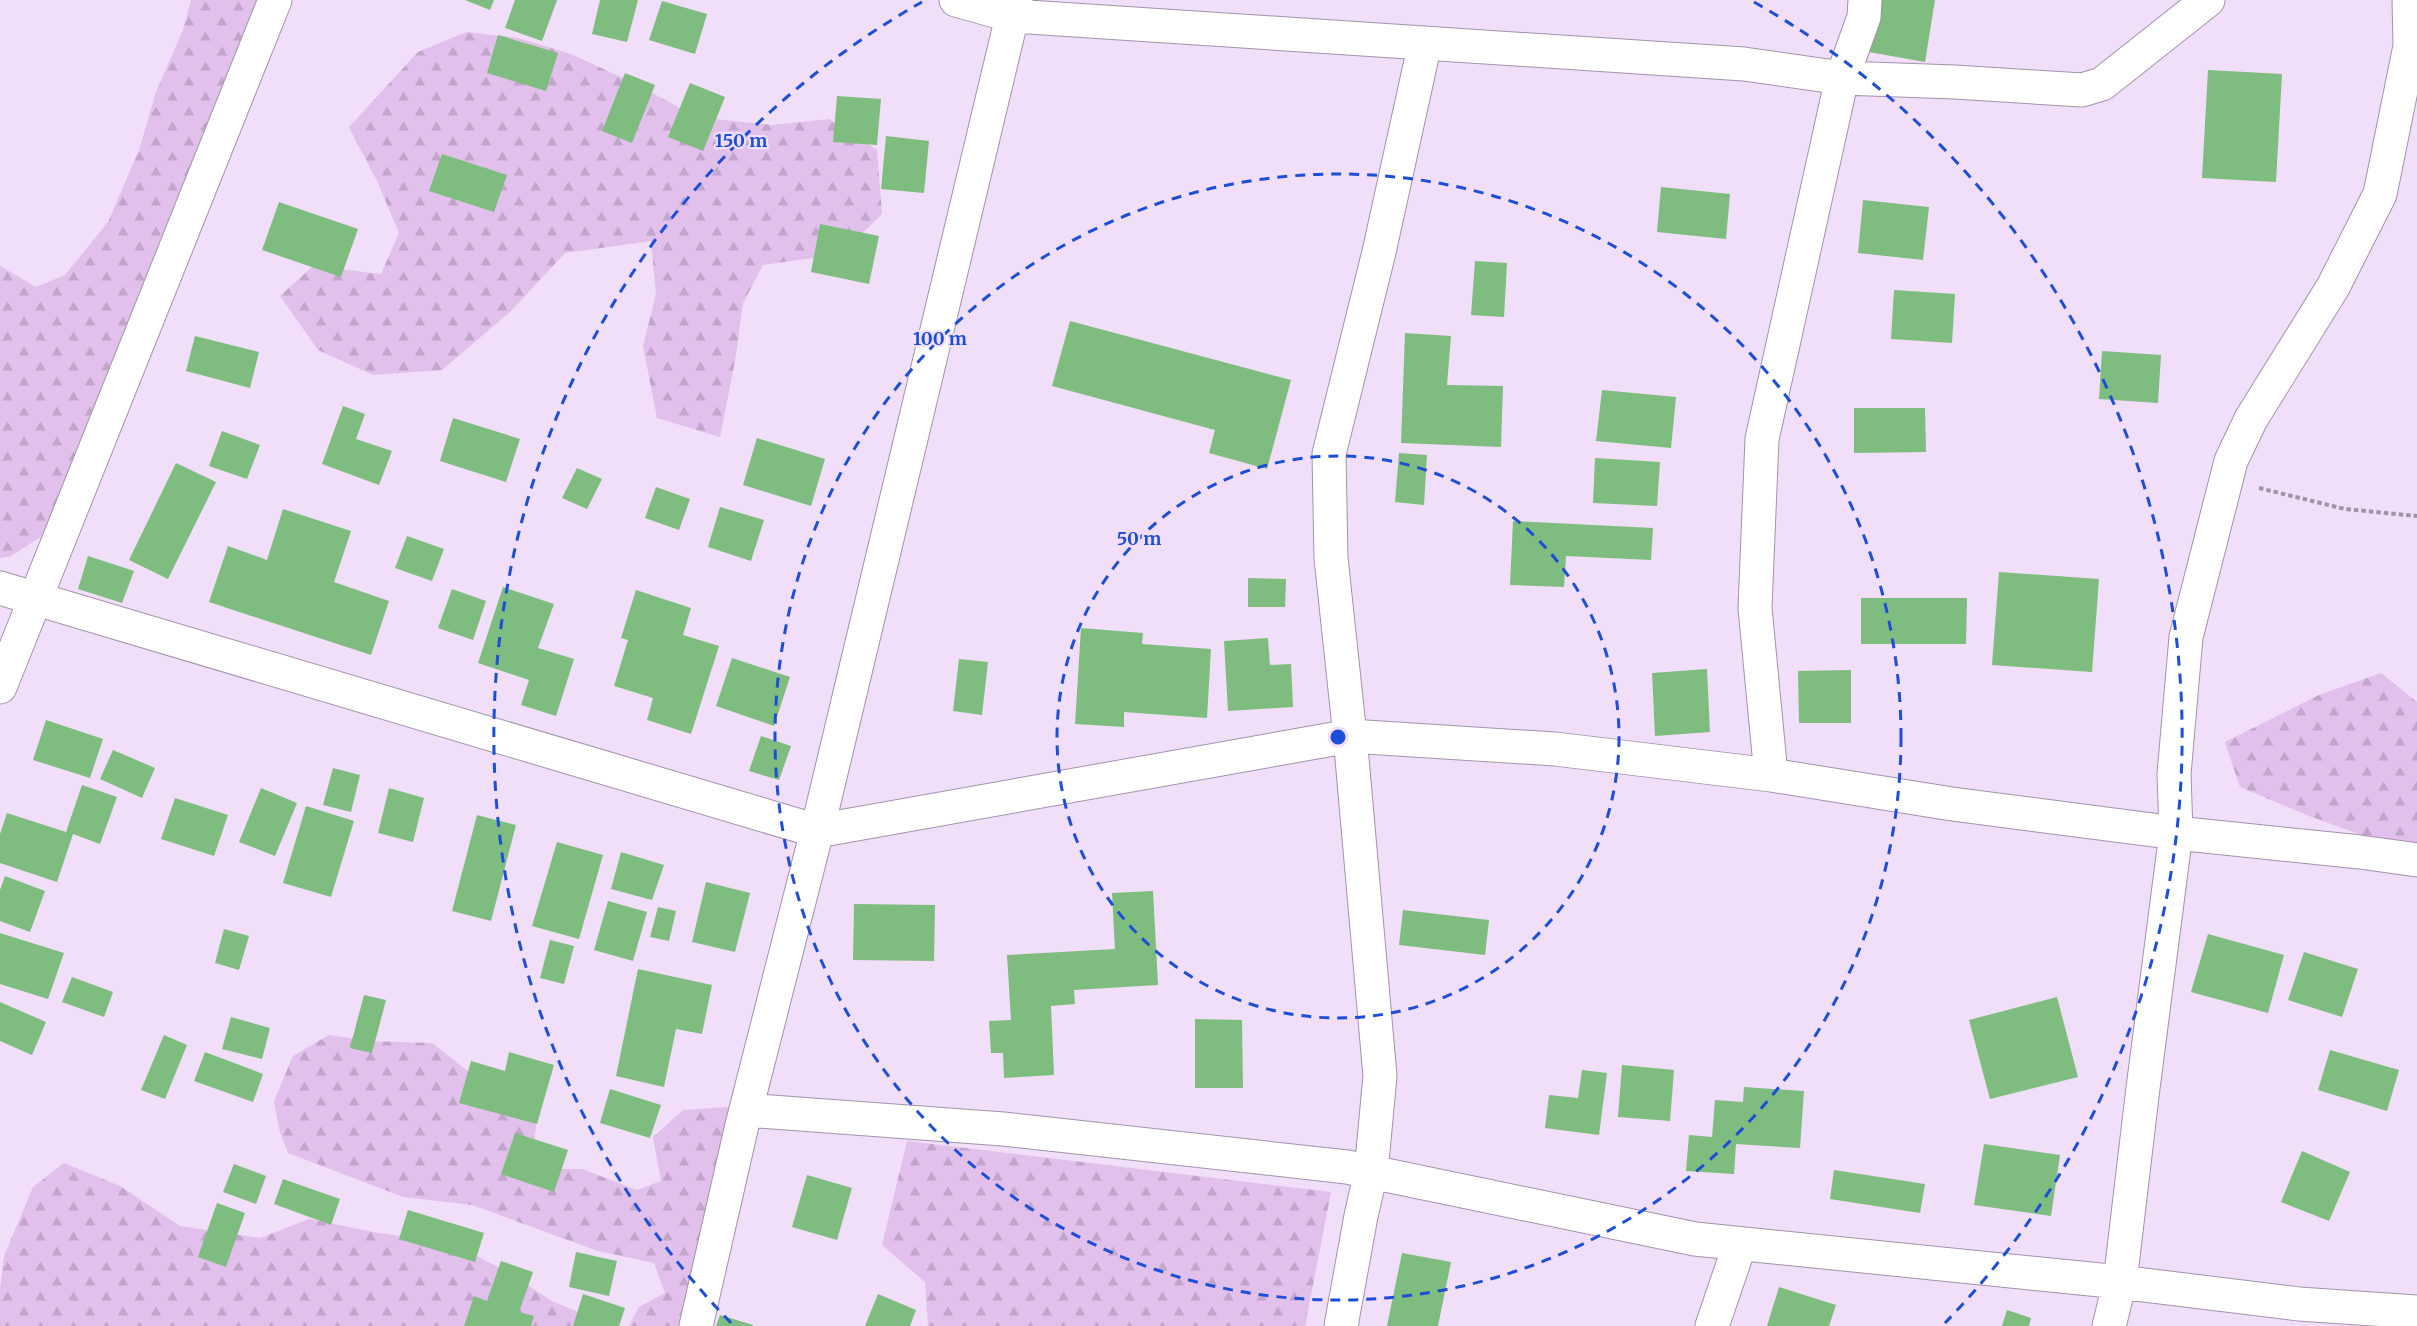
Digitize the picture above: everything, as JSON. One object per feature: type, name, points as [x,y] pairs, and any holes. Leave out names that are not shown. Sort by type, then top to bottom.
[{"type":"street","points":[[0,687],[275,0]]},
{"type":"street","points":[[956,0],[1015,8],[1425,43],[1744,64],[1842,78],[2082,90],[2102,84],[2208,0]]},
{"type":"street","points":[[1771,775],[1755,608],[1762,439],[1842,78],[1863,17],[1865,0]]},
{"type":"street","points":[[2109,1326],[2120,1282],[2176,833],[2174,774],[2186,637],[2231,461],[2251,419],[2333,287],[2380,194],[2410,46],[2409,0]]},
{"type":"street","points":[[696,1326],[746,1110],[817,831],[1015,8]]},
{"type":"street","points":[[1341,1326],[1371,1172],[1380,1076],[1350,736],[1331,558],[1329,454],[1379,252],[1425,43]]},
{"type":"street","points":[[0,588],[817,831],[1350,736],[1555,749],[1771,775],[1952,804],[2176,833],[2417,860]]},
{"type":"street","points":[[746,1110],[1003,1129],[1347,1167],[1695,1239],[2120,1282],[2299,1304],[2417,1312]]},
{"type":"street","points":[[1712,1326],[1740,1244]]},
{"type":"path","points":[[2231,461],[2256,488],[2345,509],[2417,516]]},
{"type":"green space","points":[[191,0],[276,0],[50,531],[11,556],[0,558],[0,266],[36,287],[65,275],[108,222],[139,150],[156,92],[183,30]]},
{"type":"green space","points":[[466,32],[518,38],[571,54],[640,86],[696,117],[772,125],[829,119],[877,150],[882,214],[841,254],[763,265],[743,303],[735,361],[720,437],[657,418],[643,346],[656,294],[651,241],[565,253],[510,312],[442,370],[373,375],[318,350],[280,296],[313,266],[381,274],[399,233],[378,183],[349,127],[418,52]]},
{"type":"green space","points":[[2381,673],[2417,702],[2417,855],[2309,816],[2240,787],[2225,742],[2319,695]]},
{"type":"green space","points":[[329,1035],[371,1041],[432,1043],[478,1079],[533,1095],[536,1127],[533,1154],[554,1169],[582,1169],[637,1190],[661,1181],[653,1137],[683,1110],[727,1107],[751,1128],[736,1207],[735,1233],[711,1298],[707,1326],[629,1326],[639,1307],[665,1293],[654,1263],[598,1251],[472,1205],[403,1197],[288,1153],[279,1129],[274,1101],[293,1056]]},
{"type":"green space","points":[[907,1141],[1331,1192],[1305,1326],[928,1326],[925,1282],[882,1245]]},
{"type":"green space","points":[[64,1163],[120,1186],[180,1226],[260,1238],[309,1219],[373,1232],[453,1244],[504,1270],[552,1301],[611,1326],[0,1326],[0,1290],[4,1256],[33,1187]]},
{"type":"building","points":[[465,0],[494,0],[490,10]]},
{"type":"building","points":[[515,0],[557,0],[542,41],[505,28]]},
{"type":"building","points":[[600,0],[638,0],[627,42],[592,34]]},
{"type":"building","points":[[1878,0],[1935,0],[1925,62],[1869,52]]},
{"type":"building","points":[[662,1],[707,14],[695,54],[649,40]]},
{"type":"building","points":[[498,35],[558,53],[546,91],[487,73]]},
{"type":"building","points":[[2208,70],[2282,74],[2276,182],[2202,178]]},
{"type":"building","points":[[625,73],[655,85],[632,143],[602,131]]},
{"type":"building","points":[[690,83],[725,97],[703,151],[668,137]]},
{"type":"building","points":[[837,96],[881,99],[877,145],[833,142]]},
{"type":"building","points":[[886,136],[929,141],[924,193],[881,189]]},
{"type":"building","points":[[442,154],[507,175],[494,212],[429,191]]},
{"type":"building","points":[[1661,187],[1730,194],[1726,239],[1657,232]]},
{"type":"building","points":[[1863,200],[1929,207],[1923,260],[1858,253]]},
{"type":"building","points":[[279,202],[358,229],[341,277],[262,250]]},
{"type":"building","points":[[820,224],[879,236],[869,284],[811,272]]},
{"type":"building","points":[[1475,261],[1507,263],[1504,317],[1471,315]]},
{"type":"building","points":[[1894,290],[1955,294],[1952,343],[1891,339]]},
{"type":"building","points":[[1070,321],[1291,380],[1267,469],[1209,453],[1215,430],[1052,386]]},
{"type":"building","points":[[1405,333],[1451,336],[1447,385],[1503,386],[1501,447],[1401,443]]},
{"type":"building","points":[[195,336],[259,352],[250,388],[186,371]]},
{"type":"building","points":[[2102,351],[2161,355],[2158,403],[2099,399]]},
{"type":"building","points":[[1602,390],[1676,397],[1671,448],[1596,441]]},
{"type":"building","points":[[343,406],[365,414],[356,439],[392,451],[379,485],[322,464]]},
{"type":"building","points":[[1854,408],[1925,408],[1926,452],[1854,453]]},
{"type":"building","points":[[453,418],[520,439],[506,482],[440,461]]},
{"type":"building","points":[[222,431],[260,445],[247,479],[209,466]]},
{"type":"building","points":[[757,438],[825,459],[811,506],[743,485]]},
{"type":"building","points":[[1399,453],[1427,455],[1424,505],[1395,502]]},
{"type":"building","points":[[1595,458],[1660,462],[1657,506],[1593,503]]},
{"type":"building","points":[[176,463],[216,482],[168,579],[129,560]]},
{"type":"building","points":[[577,468],[602,479],[587,509],[562,498]]},
{"type":"building","points":[[656,487],[690,499],[679,530],[645,518]]},
{"type":"building","points":[[720,507],[764,520],[751,561],[708,547]]},
{"type":"building","points":[[283,509],[351,531],[334,582],[389,601],[371,655],[209,602],[228,546],[267,560]]},
{"type":"building","points":[[1513,521],[1653,528],[1651,560],[1566,556],[1564,587],[1510,585]]},
{"type":"building","points":[[407,536],[444,549],[432,581],[395,568]]},
{"type":"building","points":[[88,556],[134,571],[122,603],[78,589]]},
{"type":"building","points":[[1999,572],[2099,579],[2092,672],[1992,665]]},
{"type":"building","points":[[1248,578],[1286,579],[1285,607],[1248,607]]},
{"type":"building","points":[[503,587],[554,604],[538,648],[574,659],[556,716],[521,705],[529,680],[478,663]]},
{"type":"building","points":[[452,589],[486,601],[473,640],[438,628]]},
{"type":"building","points":[[636,590],[691,608],[683,635],[719,646],[691,734],[647,720],[653,698],[614,686],[628,640],[621,638]]},
{"type":"building","points":[[1861,598],[1967,598],[1966,644],[1861,644]]},
{"type":"building","points":[[1081,628],[1143,633],[1142,644],[1211,649],[1207,718],[1124,712],[1124,727],[1075,724]]},
{"type":"building","points":[[1268,638],[1270,665],[1291,664],[1293,707],[1228,711],[1224,641]]},
{"type":"building","points":[[732,658],[790,677],[774,726],[716,706]]},
{"type":"building","points":[[959,659],[988,662],[982,715],[953,711]]},
{"type":"building","points":[[1707,669],[1710,732],[1655,736],[1652,673]]},
{"type":"building","points":[[1851,670],[1851,723],[1799,723],[1798,671]]},
{"type":"building","points":[[46,720],[103,739],[90,778],[33,760]]},
{"type":"building","points":[[761,736],[791,746],[779,780],[749,771]]},
{"type":"building","points":[[113,750],[155,768],[142,798],[100,779]]},
{"type":"building","points":[[333,768],[360,775],[351,812],[323,805]]},
{"type":"building","points":[[82,785],[117,797],[100,844],[73,834],[57,882],[0,863],[0,834],[7,813],[66,832]]},
{"type":"building","points":[[261,788],[297,803],[275,856],[239,842]]},
{"type":"building","points":[[389,788],[424,798],[413,842],[378,833]]},
{"type":"building","points":[[175,798],[228,815],[214,856],[161,839]]},
{"type":"building","points":[[306,806],[354,821],[331,897],[283,883]]},
{"type":"building","points":[[477,815],[516,825],[491,921],[452,911]]},
{"type":"building","points":[[557,842],[603,855],[579,939],[532,926]]},
{"type":"building","points":[[621,852],[664,865],[652,900],[611,889]]},
{"type":"building","points":[[5,876],[45,891],[30,932],[0,921],[0,890]]},
{"type":"building","points":[[706,882],[750,893],[735,952],[692,942]]},
{"type":"building","points":[[1153,891],[1158,985],[1074,990],[1075,1004],[1051,1006],[1054,1075],[1004,1078],[1003,1053],[991,1053],[989,1021],[1011,1020],[1007,955],[1115,949],[1112,893]]},
{"type":"building","points":[[608,901],[647,912],[633,961],[594,950]]},
{"type":"building","points":[[854,904],[935,905],[934,961],[853,960]]},
{"type":"building","points":[[658,907],[676,911],[669,941],[650,937]]},
{"type":"building","points":[[1403,910],[1489,920],[1485,955],[1399,945]]},
{"type":"building","points":[[224,929],[249,936],[239,970],[215,963]]},
{"type":"building","points":[[0,933],[64,953],[48,999],[0,984]]},
{"type":"building","points":[[2208,934],[2284,955],[2268,1013],[2191,992]]},
{"type":"building","points":[[550,940],[574,946],[564,984],[540,978]]},
{"type":"building","points":[[2304,952],[2358,969],[2342,1017],[2288,1000]]},
{"type":"building","points":[[638,969],[712,985],[702,1034],[676,1029],[664,1087],[616,1076]]},
{"type":"building","points":[[72,977],[113,992],[104,1017],[62,1002]]},
{"type":"building","points":[[364,995],[386,1000],[372,1053],[350,1048]]},
{"type":"building","points":[[2057,997],[2078,1077],[1990,1099],[1969,1020]]},
{"type":"building","points":[[0,1002],[46,1022],[32,1055],[0,1041]]},
{"type":"building","points":[[231,1017],[270,1028],[262,1059],[222,1049]]},
{"type":"building","points":[[1195,1019],[1242,1020],[1243,1088],[1195,1088]]},
{"type":"building","points":[[164,1035],[187,1045],[165,1099],[141,1090]]},
{"type":"building","points":[[2330,1050],[2399,1070],[2387,1111],[2318,1090]]},
{"type":"building","points":[[205,1052],[263,1074],[253,1102],[194,1081]]},
{"type":"building","points":[[509,1052],[554,1065],[537,1124],[459,1103],[471,1061],[505,1071]]},
{"type":"building","points":[[1622,1065],[1674,1070],[1670,1121],[1618,1117]]},
{"type":"building","points":[[1582,1070],[1607,1073],[1599,1135],[1545,1128],[1549,1095],[1578,1098]]},
{"type":"building","points":[[1744,1087],[1804,1091],[1800,1148],[1736,1144],[1734,1174],[1686,1171],[1689,1135],[1712,1137],[1715,1100],[1743,1102]]},
{"type":"building","points":[[610,1089],[661,1105],[650,1138],[600,1123]]},
{"type":"building","points":[[515,1133],[568,1150],[554,1192],[501,1174]]},
{"type":"building","points":[[1984,1144],[2060,1155],[2051,1216],[1974,1205]]},
{"type":"building","points":[[2302,1151],[2350,1172],[2329,1221],[2281,1202]]},
{"type":"building","points":[[234,1164],[266,1176],[256,1204],[223,1192]]},
{"type":"building","points":[[1834,1170],[1925,1184],[1920,1213],[1830,1199]]},
{"type":"building","points":[[807,1175],[852,1188],[837,1240],[792,1227]]},
{"type":"building","points":[[283,1179],[340,1199],[331,1225],[274,1204]]},
{"type":"building","points":[[217,1203],[245,1213],[226,1267],[198,1257]]},
{"type":"building","points":[[408,1210],[484,1233],[475,1262],[399,1239]]},
{"type":"building","points":[[576,1252],[617,1261],[609,1296],[569,1287]]},
{"type":"building","points":[[1402,1253],[1451,1262],[1438,1326],[1387,1326]]},
{"type":"building","points":[[501,1261],[533,1272],[519,1312],[534,1316],[531,1326],[464,1326],[474,1296],[487,1301]]},
{"type":"building","points":[[1779,1287],[1836,1305],[1829,1326],[1767,1326]]},
{"type":"building","points":[[583,1294],[625,1308],[619,1326],[573,1326]]},
{"type":"building","points":[[878,1294],[916,1310],[910,1326],[865,1326]]},
{"type":"building","points":[[2007,1310],[2031,1318],[2029,1326],[2002,1326]]},
{"type":"building","points":[[720,1315],[753,1325],[753,1326],[716,1326]]}]
